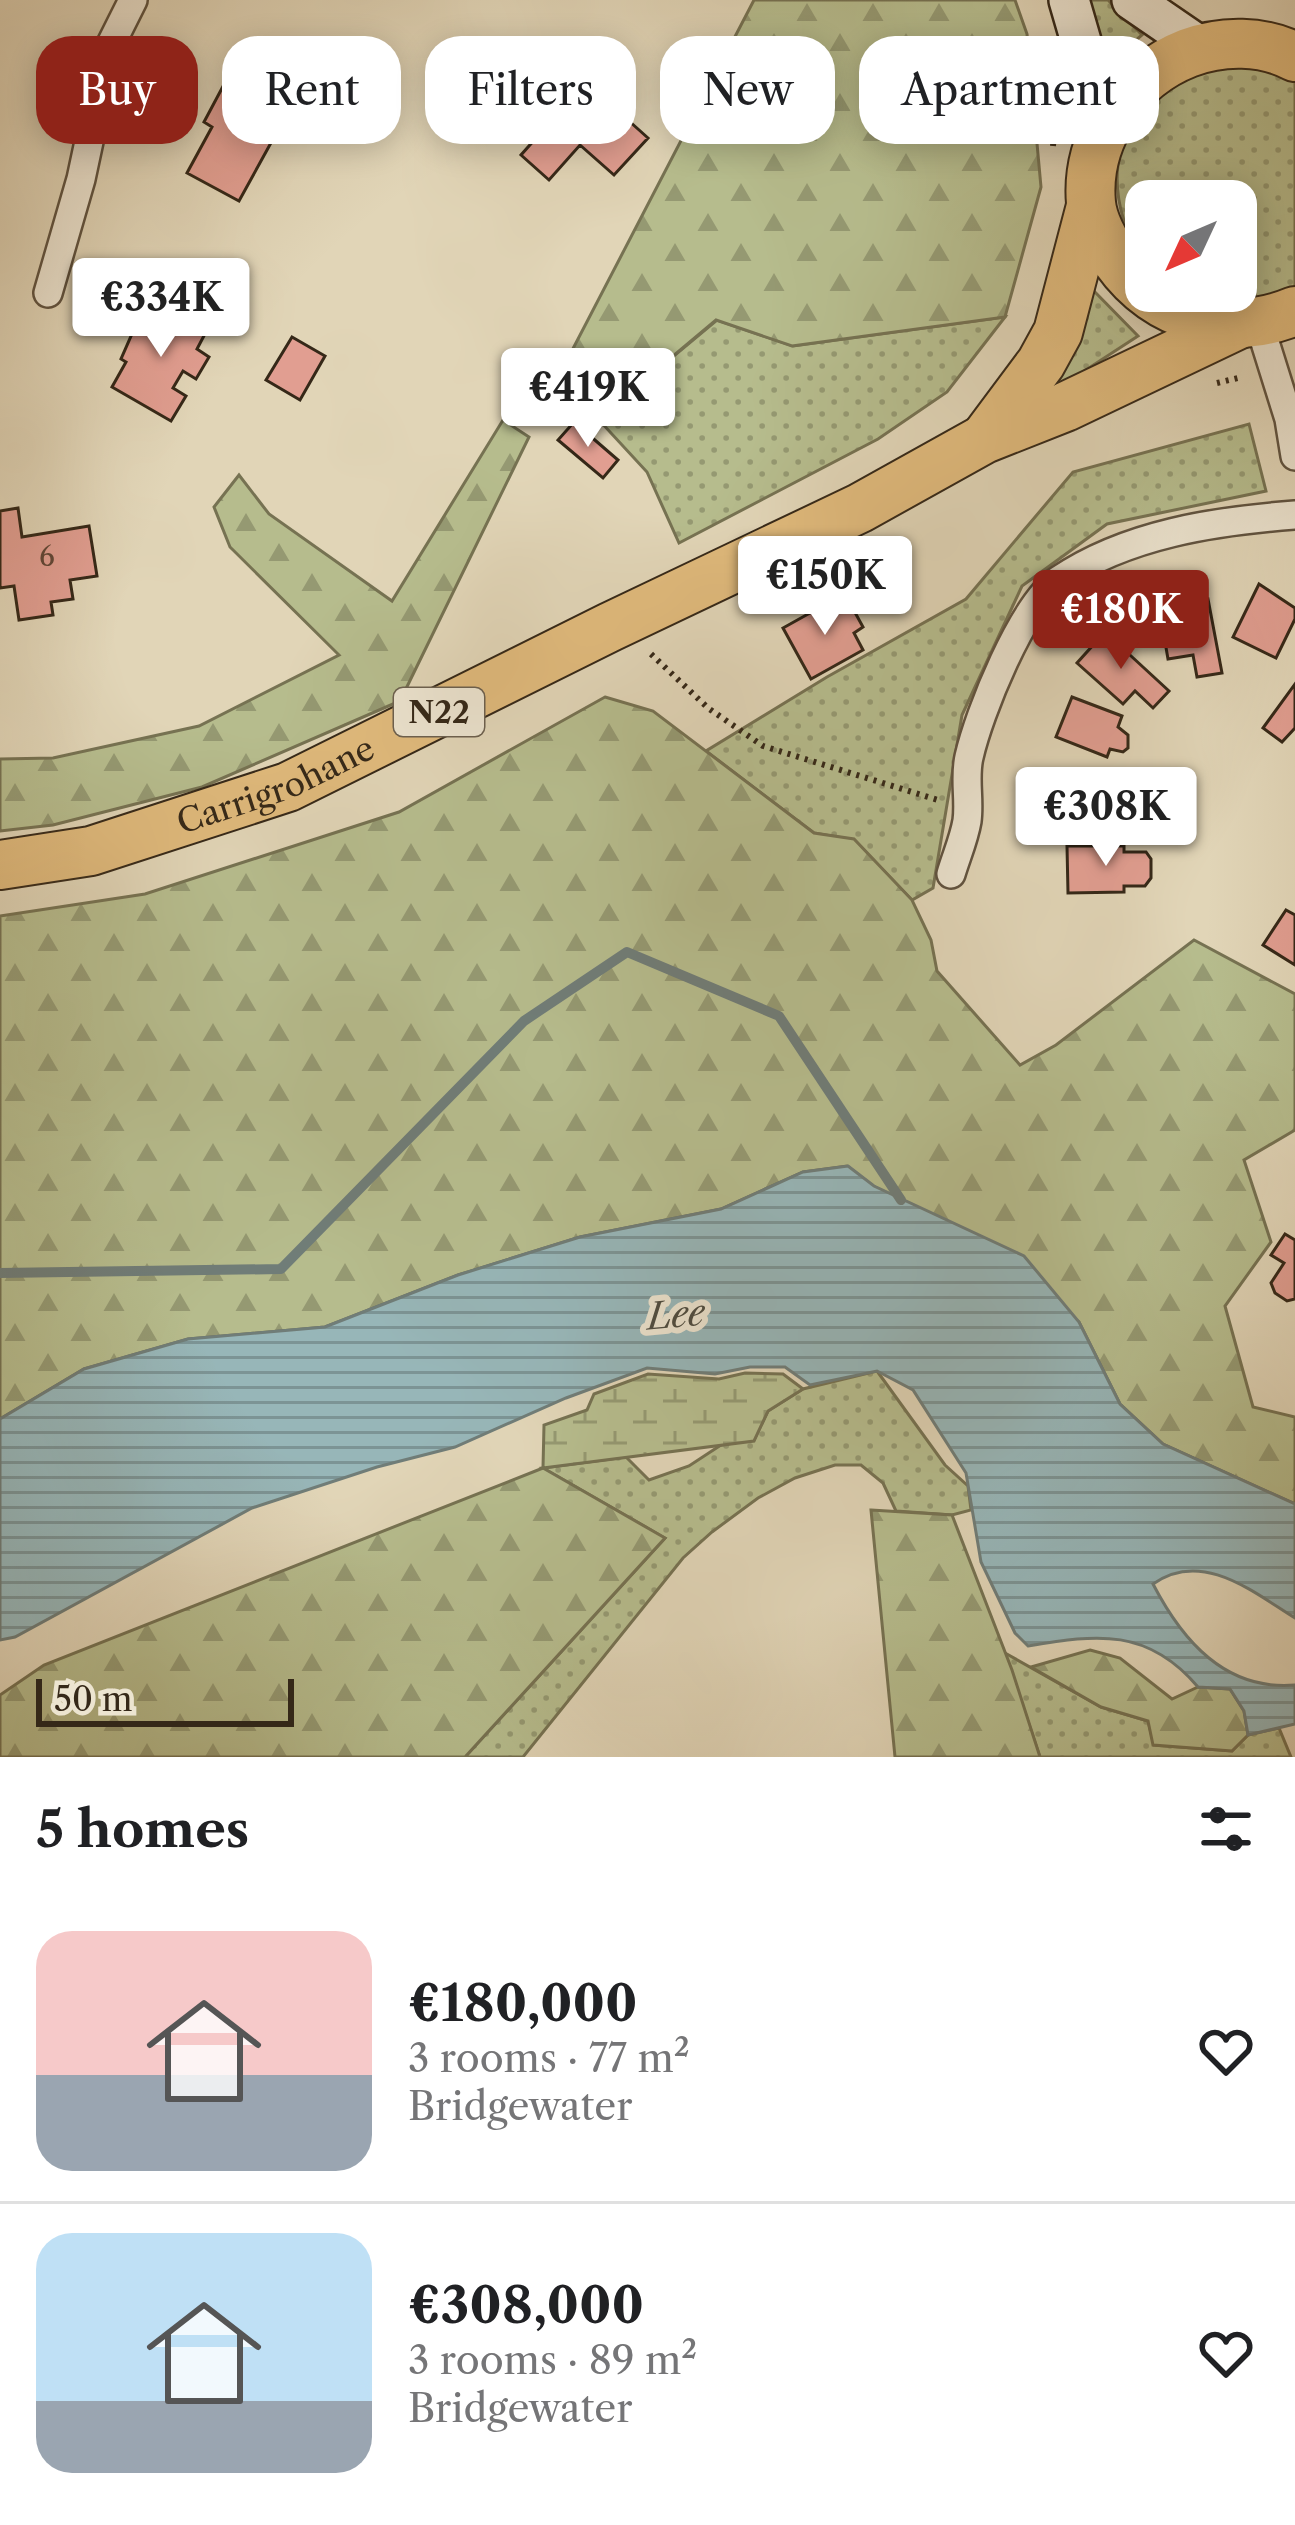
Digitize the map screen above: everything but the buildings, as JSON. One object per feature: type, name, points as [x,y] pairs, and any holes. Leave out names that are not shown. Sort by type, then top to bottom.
[{"type":"highway","name":"N22","points":[[1159,67],[1202,48],[1274,51],[1295,20]]},
{"type":"highway","name":"N22","points":[[1091,206],[1099,144]]},
{"type":"highway","points":[[1091,206],[1106,245],[1130,278],[1162,304],[1199,320],[1264,319]]},
{"type":"highway","name":"Carrigrohane","points":[[984,439],[1041,363],[1058,332],[1091,206]]},
{"type":"highway","name":"Carrigrohane","points":[[0,865],[91,851],[288,788],[860,508],[984,439],[1264,319]]},
{"type":"main road","points":[[1069,0],[1079,36]]},
{"type":"main road","points":[[1132,0],[1202,48]]},
{"type":"street","points":[[48,293],[81,179],[109,48],[134,0]]},
{"type":"street","points":[[1264,319],[1295,456]]},
{"type":"street","points":[[951,874],[967,821],[968,760],[992,687],[1021,631],[1055,582],[1113,552],[1172,533],[1295,515]]},
{"type":"path","points":[[1052,160],[1053,144]]},
{"type":"path","points":[[640,642],[708,708],[763,746],[947,802],[967,803]]},
{"type":"green space","points":[[754,0],[1015,0],[1027,36],[859,36],[859,144],[1037,144],[1041,187],[1005,317],[792,346],[716,320],[598,419],[551,391],[679,144],[835,144],[835,36],[735,36]]},
{"type":"green space","points":[[1085,0],[1108,0],[1142,35],[1141,36],[1100,36]]},
{"type":"green space","points":[[1235,62],[1295,78],[1295,288],[1257,299],[1257,180],[1125,180],[1125,224],[1117,171],[1123,144],[1159,144],[1159,90],[1188,75]]},
{"type":"green space","points":[[1092,289],[1138,336],[1029,407]]},
{"type":"green space","points":[[1005,317],[947,392],[878,439],[679,543],[647,472],[598,419],[717,320],[793,346]]},
{"type":"green space","points":[[503,420],[529,437],[400,701],[202,787],[53,825],[0,831],[0,759],[53,758],[199,726],[339,655],[230,547],[214,507],[239,475],[269,514],[392,601]]},
{"type":"green space","points":[[1249,424],[1266,491],[1107,524],[1022,586],[962,715],[933,888],[912,900],[854,840],[814,833],[706,751],[966,599],[1073,472]]},
{"type":"green space","points":[[605,697],[653,711],[814,833],[854,839],[912,900],[931,940],[937,971],[1020,1065],[1056,1045],[1194,940],[1295,994],[1295,1130],[1244,1160],[1271,1242],[1225,1306],[1253,1407],[1295,1417],[1295,1504],[1163,1444],[1120,1404],[1079,1322],[935,1216],[873,1186],[847,1166],[803,1172],[721,1209],[580,1237],[458,1275],[325,1327],[188,1339],[84,1369],[0,1419],[0,916],[145,894],[399,812]]},
{"type":"green space","points":[[877,1371],[945,1465],[968,1486],[971,1510],[952,1515],[896,1511],[883,1483],[861,1465],[835,1465],[795,1478],[758,1498],[683,1558],[523,1757],[465,1757],[665,1538],[543,1468],[626,1457],[649,1480],[689,1466],[721,1445],[754,1440],[768,1411],[803,1389]]},
{"type":"green space","points":[[745,1373],[783,1374],[803,1389],[768,1411],[754,1441],[543,1468],[544,1425],[587,1410],[594,1394],[648,1374],[719,1379]]},
{"type":"green space","points":[[543,1468],[665,1538],[465,1757],[0,1757],[0,1695],[44,1665]]},
{"type":"green space","points":[[871,1510],[952,1515],[1040,1757],[895,1757]]},
{"type":"green space","points":[[1090,1650],[1120,1658],[1172,1699],[1198,1687],[1230,1689],[1244,1711],[1248,1735],[1232,1751],[1153,1745],[1148,1721],[1101,1707],[1031,1667]]},
{"type":"green space","points":[[1005,1653],[1101,1707],[1148,1721],[1154,1745],[1232,1751],[1248,1735],[1279,1728],[1291,1757],[1040,1757]]},
{"type":"water","name":"Lee","points":[[848,1166],[874,1186],[1024,1256],[1079,1322],[1120,1404],[1163,1444],[1295,1504],[1295,1618],[1245,1587],[1208,1573],[1171,1574],[1153,1584],[1178,1624],[1209,1658],[1247,1680],[1295,1685],[1295,1724],[1248,1735],[1244,1711],[1230,1689],[1198,1687],[1160,1654],[1141,1645],[1099,1638],[1028,1646],[1015,1633],[981,1562],[966,1473],[913,1390],[877,1371],[810,1385],[785,1367],[715,1374],[647,1368],[455,1447],[252,1508],[15,1637],[0,1640],[0,1419],[84,1369],[188,1339],[325,1327],[458,1275],[580,1237],[721,1209],[803,1172]]},
{"type":"waterway","points":[[0,1273],[281,1269],[524,1021],[627,952],[779,1016],[901,1200]]}]
